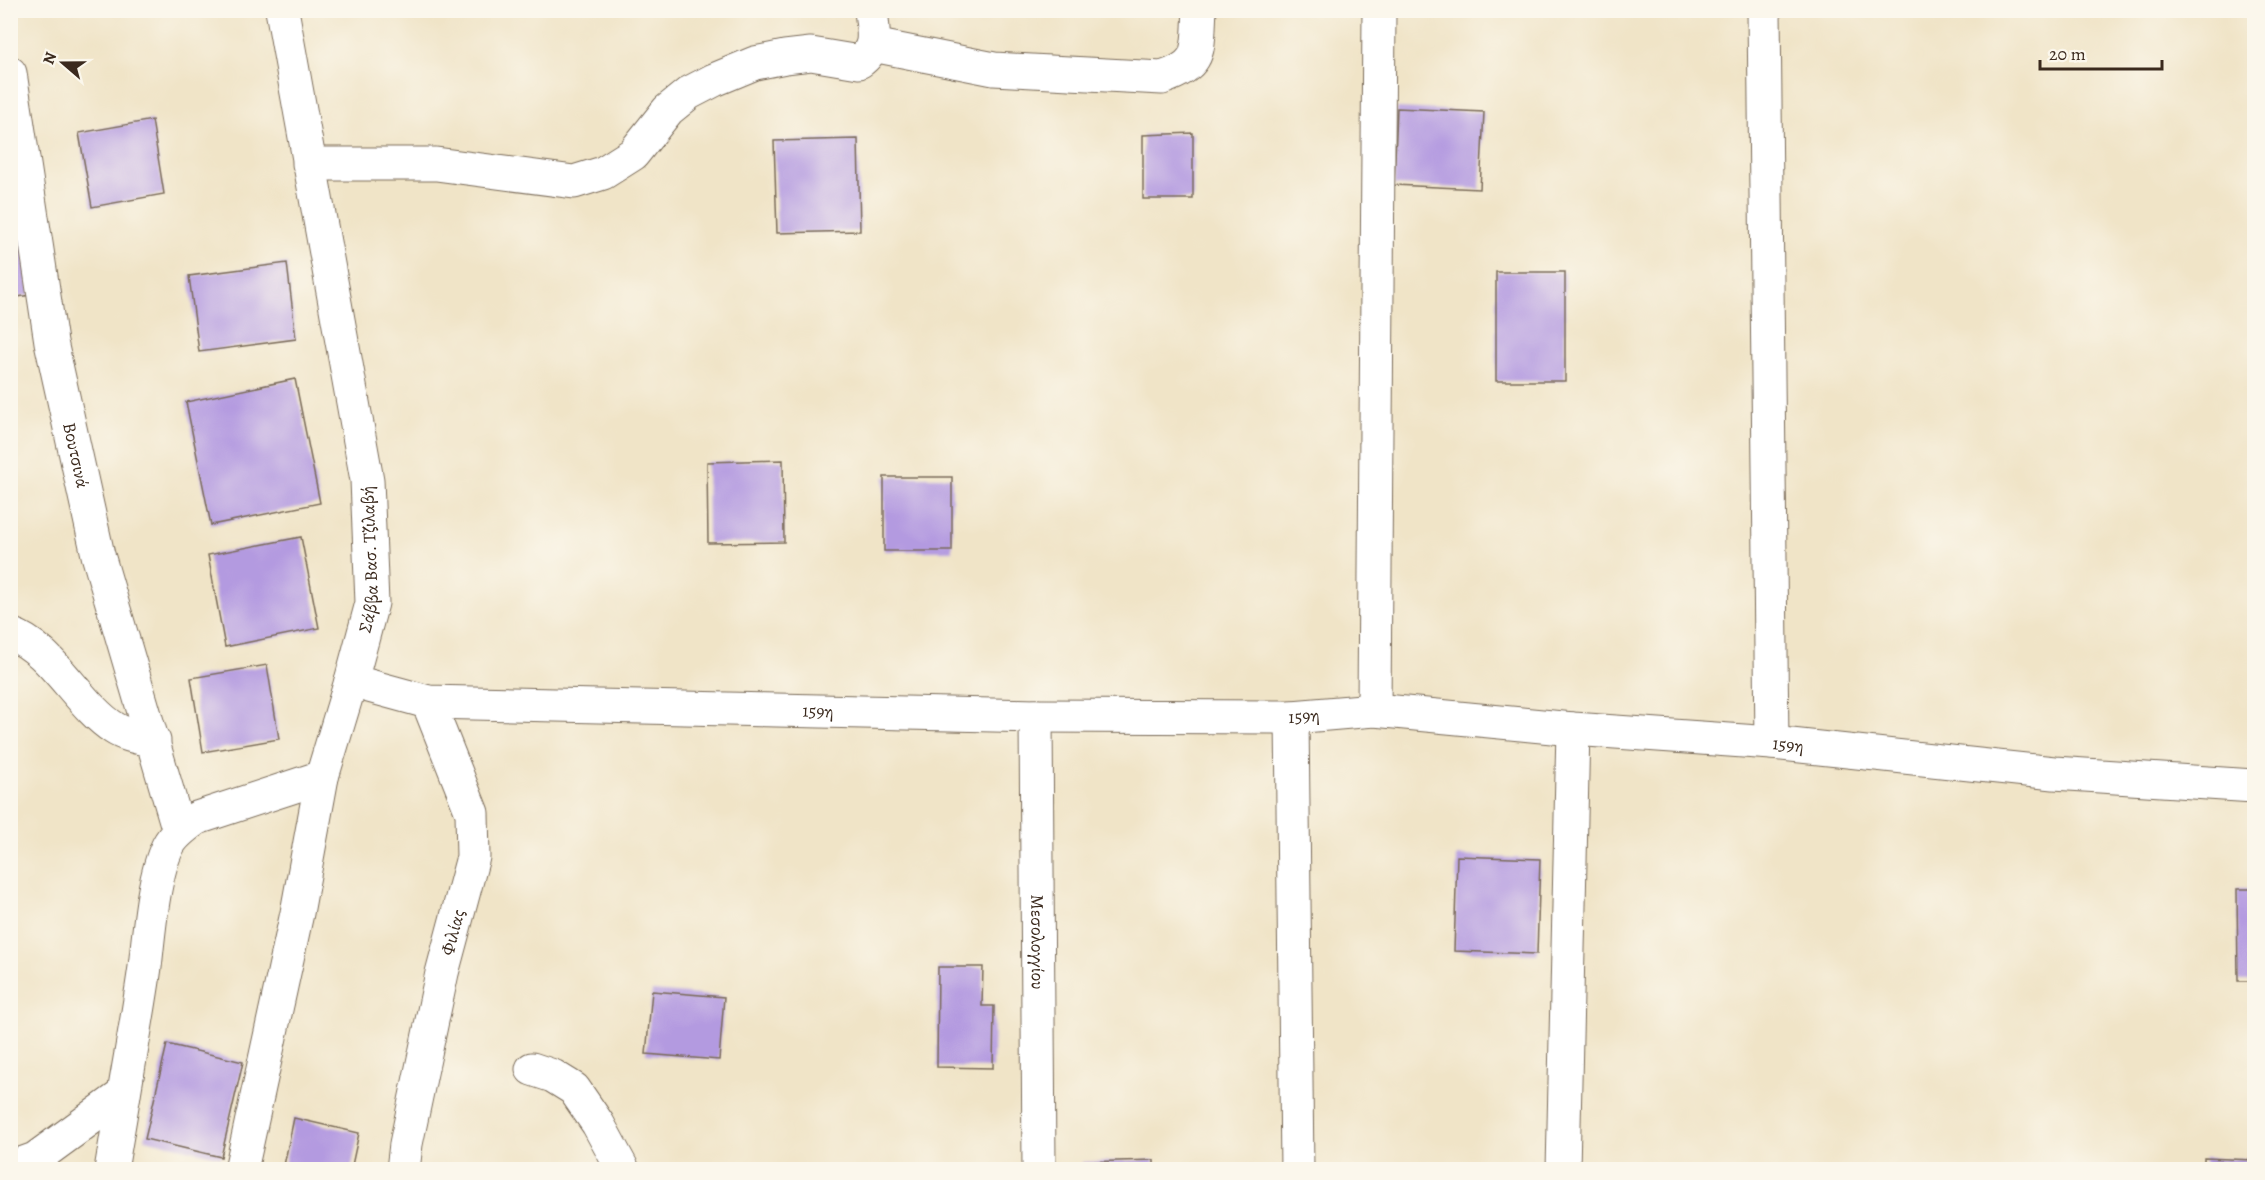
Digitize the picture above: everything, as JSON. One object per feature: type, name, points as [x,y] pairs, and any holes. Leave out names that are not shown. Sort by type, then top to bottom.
[{"type":"street","name":"Σάββα Βασ. Τζιλαβή","points":[[242,1170],[297,913],[322,777],[372,603],[367,480],[282,10]]},
{"type":"street","points":[[309,164],[436,164],[574,182],[603,173],[633,154],[668,110],[689,93],[714,80],[755,63],[785,57],[811,54],[859,62],[869,55],[873,45],[871,10]]},
{"type":"street","points":[[873,45],[994,69],[1162,78],[1183,71],[1197,55],[1200,10]]},
{"type":"street","points":[[1374,710],[1379,10]]},
{"type":"street","points":[[1764,10],[1772,743]]},
{"type":"street","name":"Βουτσινά","points":[[10,73],[53,353],[98,555],[179,831]]},
{"type":"street","points":[[10,634],[31,644],[101,718],[115,729],[134,737],[154,741]]},
{"type":"street","name":"159η","points":[[351,681],[428,702],[1036,716],[1292,717],[1374,710],[1573,729],[1772,743],[2054,773],[2254,786]]},
{"type":"street","name":"Φιλίας","points":[[403,1170],[406,1144],[442,973],[473,857],[472,813],[428,702]]},
{"type":"street","name":"Μεσολογγίου","points":[[1036,716],[1039,1170]]},
{"type":"street","points":[[1292,717],[1296,1170]]},
{"type":"street","points":[[1563,1170],[1573,729]]},
{"type":"street","points":[[111,1170],[142,991],[152,911],[162,860],[168,844],[179,831],[197,818],[322,777]]},
{"type":"street","points":[[532,1069],[554,1076],[574,1089],[598,1124],[623,1170]]},
{"type":"street","points":[[10,1168],[35,1159],[124,1094]]},
{"type":"building","points":[[1397,108],[1484,112],[1480,189],[1394,185]]},
{"type":"building","points":[[152,120],[164,194],[92,207],[79,133]]},
{"type":"building","points":[[1193,133],[1193,199],[1143,199],[1143,135]]},
{"type":"building","points":[[858,139],[860,231],[777,233],[774,141]]},
{"type":"building","points":[[23,228],[31,295],[10,298],[10,230]]},
{"type":"building","points":[[287,263],[296,339],[199,352],[189,276]]},
{"type":"building","points":[[1496,272],[1565,272],[1565,381],[1496,381]]},
{"type":"building","points":[[295,379],[320,503],[211,525],[186,402]]},
{"type":"building","points":[[783,460],[784,542],[708,543],[707,462]]},
{"type":"building","points":[[884,477],[952,477],[952,551],[884,551]]},
{"type":"building","points":[[301,537],[319,628],[225,647],[208,555]]},
{"type":"building","points":[[267,665],[279,739],[203,752],[191,678]]},
{"type":"building","points":[[1457,856],[1540,859],[1537,954],[1454,951]]},
{"type":"building","points":[[2237,889],[2254,889],[2254,981],[2238,981]]},
{"type":"building","points":[[938,967],[983,967],[982,1006],[994,1006],[993,1068],[937,1067]]},
{"type":"building","points":[[652,991],[724,997],[719,1060],[646,1054]]},
{"type":"building","points":[[167,1044],[243,1062],[221,1157],[145,1139]]},
{"type":"building","points":[[294,1118],[359,1133],[351,1170],[283,1170]]},
{"type":"building","points":[[2204,1158],[2254,1160],[2254,1170],[2204,1170]]},
{"type":"building","points":[[1154,1160],[1154,1170],[1082,1170],[1082,1162]]}]
